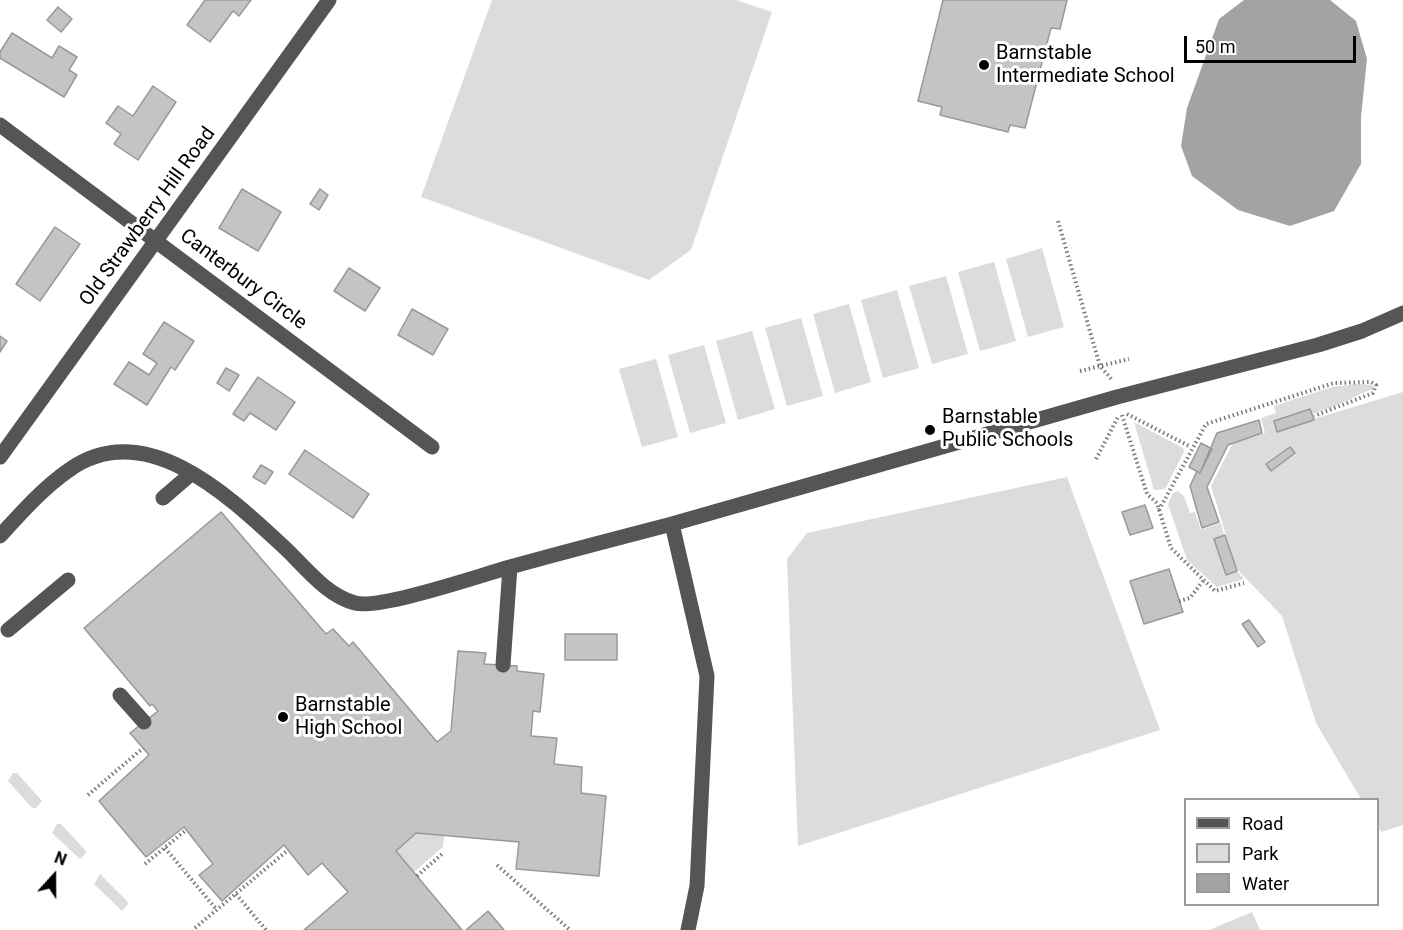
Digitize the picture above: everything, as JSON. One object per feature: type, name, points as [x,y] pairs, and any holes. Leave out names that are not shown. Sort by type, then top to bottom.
[{"type":"street","name":"Old Strawberry Hill Road","points":[[0,457],[329,0]]},
{"type":"street","name":"Canterbury Circle","points":[[0,125],[432,447]]},
{"type":"street","points":[[0,536],[32,502],[69,470],[98,457],[118,452],[163,457],[192,473],[263,528],[331,592],[357,604],[441,588],[1117,397],[1318,345],[1362,331],[1403,313]]},
{"type":"street","points":[[163,498],[192,473]]},
{"type":"street","points":[[672,524],[707,676],[697,886],[688,930]]},
{"type":"street","points":[[503,665],[510,567]]},
{"type":"street","points":[[8,630],[68,580]]},
{"type":"street","points":[[120,695],[144,722]]},
{"type":"path","points":[[1058,221],[1100,366],[1114,385]]},
{"type":"path","points":[[1080,371],[1129,359]]},
{"type":"path","points":[[1159,510],[1201,429],[1210,422],[1334,383],[1371,382],[1376,385],[1373,393],[1314,416]]},
{"type":"path","points":[[1121,411],[1191,447]]},
{"type":"path","points":[[1096,459],[1121,411]]},
{"type":"path","points":[[1121,411],[1147,494],[1157,504],[1171,548],[1215,591],[1244,583]]},
{"type":"path","points":[[1179,601],[1190,598],[1204,581]]},
{"type":"path","points":[[88,795],[143,748]]},
{"type":"path","points":[[146,864],[186,830]]},
{"type":"path","points":[[165,848],[217,910]]},
{"type":"path","points":[[195,928],[288,850]]},
{"type":"path","points":[[417,876],[442,854]]},
{"type":"path","points":[[497,865],[570,930]]},
{"type":"path","points":[[236,894],[266,930]]},
{"type":"green space","points":[[492,0],[736,0],[772,12],[691,250],[649,280],[421,197]]},
{"type":"green space","points":[[1042,248],[1064,327],[1028,337],[1006,259]]},
{"type":"green space","points":[[994,262],[1016,341],[980,351],[958,272]]},
{"type":"green space","points":[[946,276],[968,354],[932,364],[909,286]]},
{"type":"green space","points":[[897,290],[919,368],[883,378],[861,300]]},
{"type":"green space","points":[[849,304],[871,382],[835,393],[813,314]]},
{"type":"green space","points":[[801,318],[823,396],[787,406],[765,328]]},
{"type":"green space","points":[[752,331],[775,409],[738,420],[716,341]]},
{"type":"green space","points":[[704,345],[726,423],[690,433],[668,355]]},
{"type":"green space","points":[[656,359],[678,437],[642,447],[619,369]]},
{"type":"green space","points":[[1357,384],[1372,385],[1374,388],[1333,407],[1312,414],[1310,409],[1274,422],[1277,430],[1403,392],[1403,825],[1381,832],[1379,829],[1379,798],[1360,798],[1316,723],[1282,616],[1236,568],[1211,486],[1233,443],[1265,433],[1261,418],[1276,413],[1274,406],[1332,387]]},
{"type":"green space","points":[[1134,422],[1183,448],[1184,452],[1165,489],[1154,490]]},
{"type":"green space","points":[[1067,477],[1160,730],[798,846],[787,559],[807,533]]},
{"type":"green space","points":[[1178,491],[1184,496],[1190,513],[1195,512],[1201,530],[1221,523],[1224,535],[1214,539],[1225,575],[1237,571],[1244,579],[1217,587],[1187,560],[1168,504],[1173,493]]},
{"type":"green space","points":[[13,773],[17,773],[42,801],[36,808],[32,808],[8,781]]},
{"type":"green space","points":[[57,824],[61,824],[85,850],[86,853],[80,859],[52,833]]},
{"type":"green space","points":[[416,833],[444,836],[443,847],[414,872],[396,851]]},
{"type":"green space","points":[[100,874],[127,901],[128,904],[122,911],[94,884]]},
{"type":"green space","points":[[1252,912],[1260,930],[1209,930]]},
{"type":"water","points":[[1244,0],[1330,0],[1356,21],[1367,59],[1361,117],[1361,164],[1334,211],[1290,226],[1238,210],[1192,176],[1181,146],[1187,108],[1219,19]]},
{"type":"building","points":[[205,0],[251,0],[239,16],[233,11],[210,42],[187,25]]},
{"type":"building","name":"Barnstable Intermediate School","points":[[943,0],[1067,0],[1060,29],[1051,28],[1025,128],[1010,125],[1008,132],[940,115],[942,107],[918,101]]},
{"type":"building","points":[[58,7],[72,19],[61,32],[47,20]]},
{"type":"building","points":[[12,33],[52,58],[59,46],[77,57],[69,70],[77,75],[64,97],[0,58],[0,52]]},
{"type":"building","points":[[153,86],[176,102],[138,160],[114,144],[121,134],[106,123],[118,106],[133,116]]},
{"type":"building","points":[[242,189],[281,212],[258,251],[219,228]]},
{"type":"building","points":[[320,189],[328,195],[319,210],[310,204]]},
{"type":"building","points":[[55,227],[80,244],[40,301],[16,284]]},
{"type":"building","points":[[349,268],[380,288],[365,311],[334,291]]},
{"type":"building","points":[[412,309],[448,329],[433,355],[398,335]]},
{"type":"building","points":[[164,322],[194,341],[175,370],[171,367],[147,405],[114,384],[129,362],[149,375],[157,363],[143,354]]},
{"type":"building","points":[[0,336],[7,341],[0,352]]},
{"type":"building","points":[[226,368],[239,375],[229,391],[217,383]]},
{"type":"building","points":[[258,377],[295,402],[276,430],[250,413],[244,421],[233,414]]},
{"type":"building","points":[[1310,409],[1314,420],[1277,432],[1274,421]]},
{"type":"building","points":[[1259,420],[1262,433],[1228,445],[1207,487],[1219,522],[1202,528],[1190,486],[1197,471],[1200,473],[1217,433]]},
{"type":"building","points":[[1201,443],[1212,449],[1200,473],[1189,467]]},
{"type":"building","points":[[1290,447],[1295,453],[1271,471],[1266,464]]},
{"type":"building","points":[[305,450],[369,494],[353,518],[289,474]]},
{"type":"building","points":[[261,465],[273,472],[265,484],[253,477]]},
{"type":"building","points":[[1145,505],[1153,528],[1130,535],[1122,512]]},
{"type":"building","name":"Barnstable High School","points":[[221,512],[326,634],[333,629],[349,646],[353,642],[437,742],[451,731],[458,651],[486,653],[484,664],[517,666],[517,671],[544,674],[540,712],[533,711],[531,736],[557,738],[554,764],[582,767],[581,793],[606,796],[599,876],[516,869],[519,842],[416,833],[396,851],[462,930],[304,930],[348,892],[322,863],[308,875],[284,845],[222,901],[199,875],[213,864],[184,827],[146,857],[99,801],[149,755],[130,733],[158,711],[152,704],[150,706],[84,628]]},
{"type":"building","points":[[1225,535],[1237,571],[1226,575],[1214,539]]},
{"type":"building","points":[[1169,569],[1183,612],[1144,624],[1130,581]]},
{"type":"building","points":[[1249,620],[1265,642],[1258,647],[1242,624]]},
{"type":"building","points":[[565,634],[617,634],[617,660],[565,660]]},
{"type":"building","points":[[488,911],[504,930],[466,930]]},
{"type":"place","name":"Barnstable Intermediate School","points":[[984,65]]},
{"type":"place","name":"Barnstable Public Schools","points":[[930,430]]},
{"type":"place","name":"Barnstable High School","points":[[283,717]]}]
